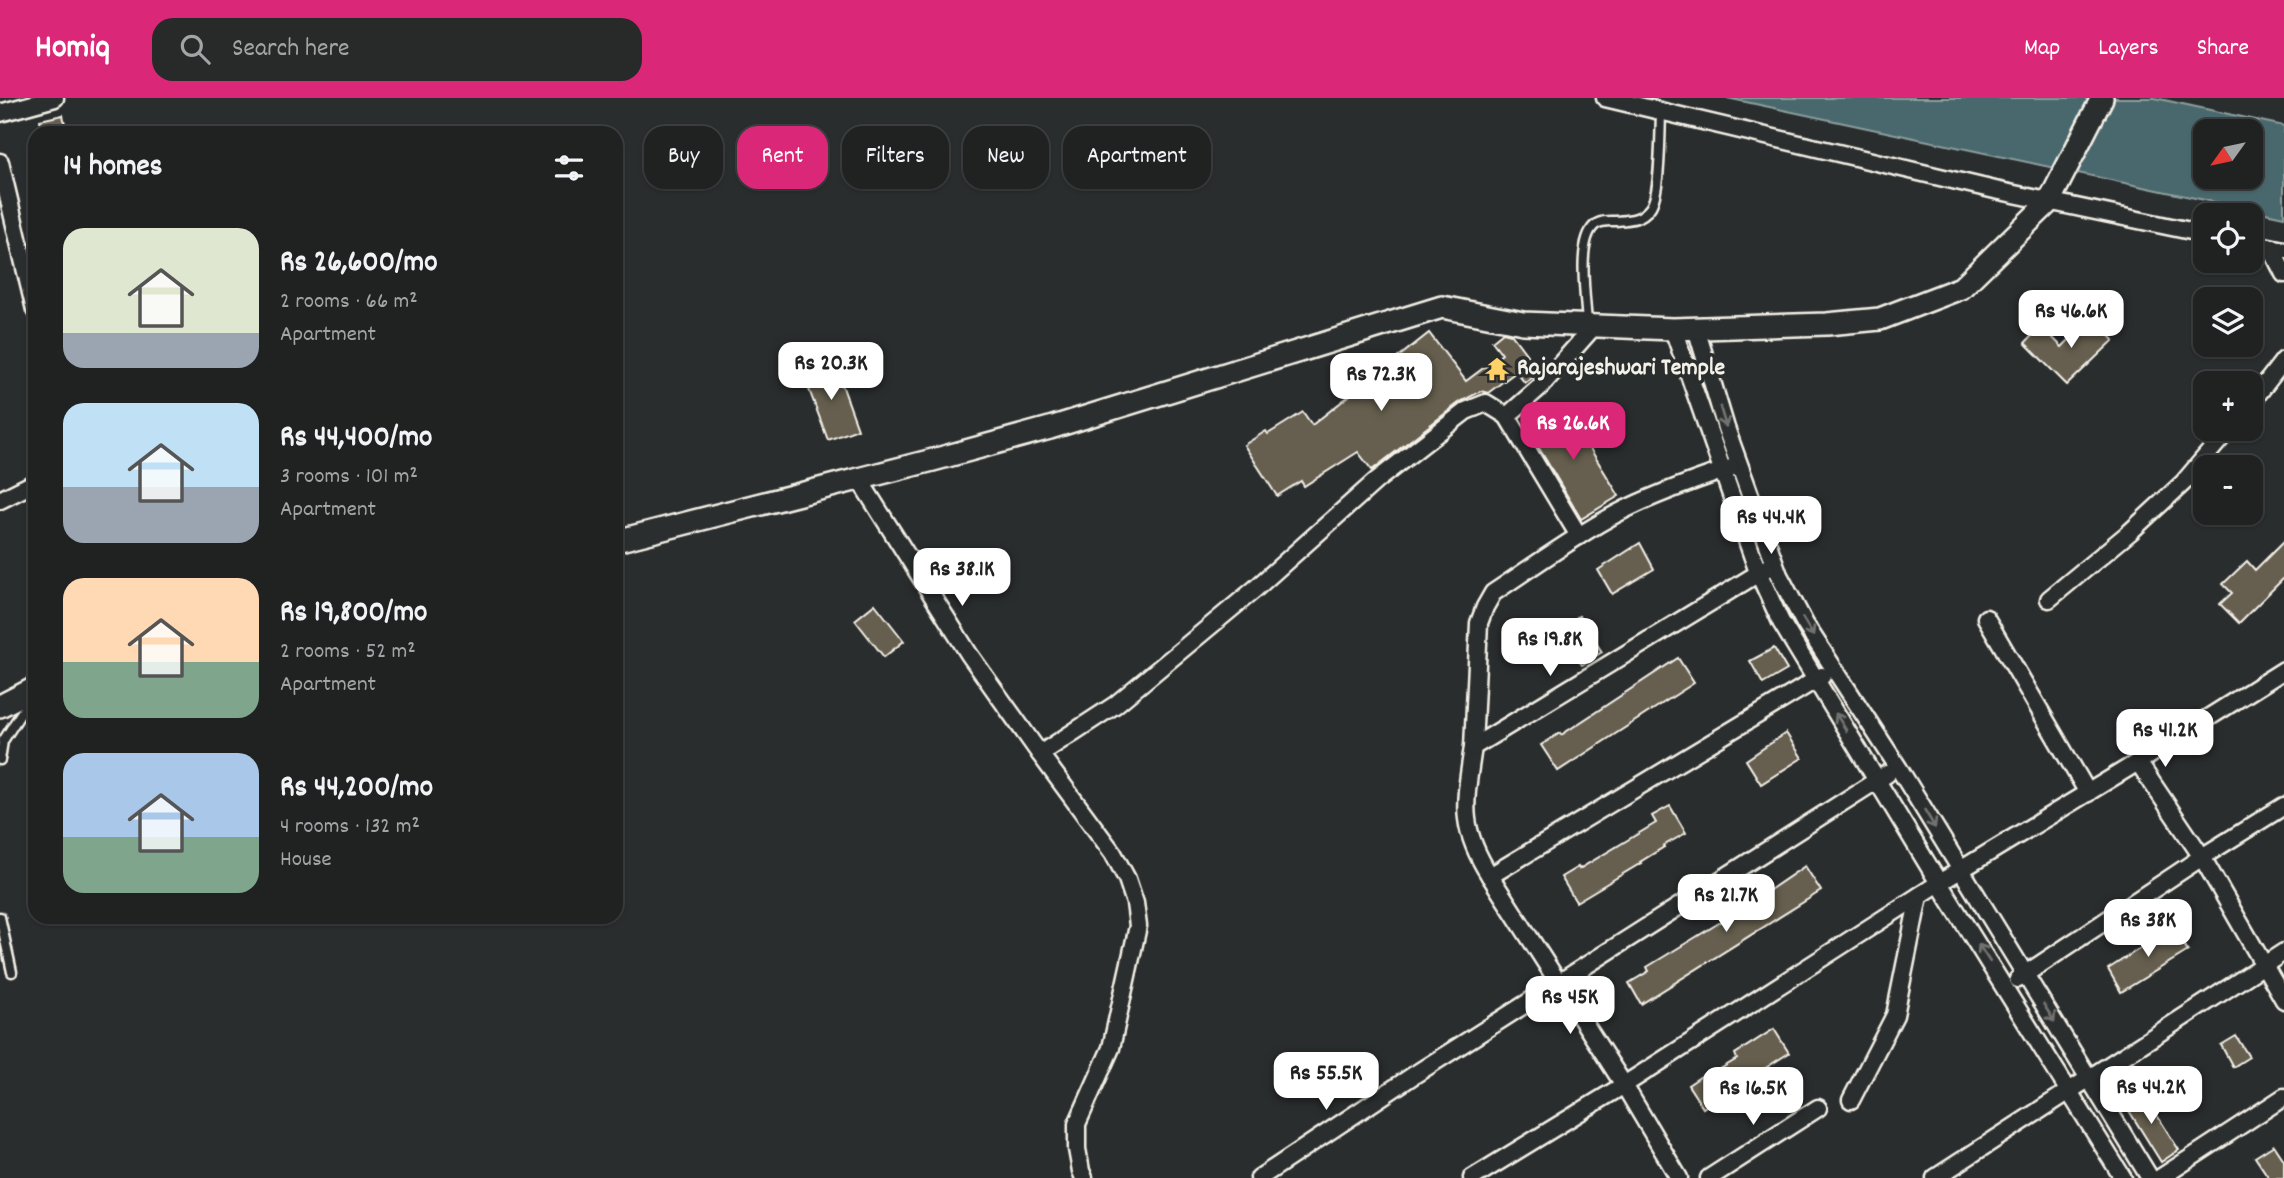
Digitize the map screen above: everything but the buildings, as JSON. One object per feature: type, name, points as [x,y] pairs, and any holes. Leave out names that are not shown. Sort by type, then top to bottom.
[{"type":"street","points":[[0,113],[55,98]]},
{"type":"street","points":[[1605,98],[1661,113],[2053,195],[2193,231]]},
{"type":"street","points":[[623,539],[1050,428],[1442,307],[1523,323],[1673,329],[1827,324],[1880,319],[1961,289],[2053,195],[2102,98]]},
{"type":"street","points":[[0,162],[28,280]]},
{"type":"street","points":[[2277,249],[2284,274]]},
{"type":"street","points":[[1507,416],[1540,387],[1592,324]]},
{"type":"street","points":[[1696,328],[1775,565],[1805,624],[1898,767],[2150,1178]]},
{"type":"street","points":[[1673,329],[1758,572],[1781,622],[1939,883],[2123,1178]]},
{"type":"street","points":[[2263,387],[2284,360]]},
{"type":"street","points":[[1040,754],[1115,705],[1255,589],[1377,480],[1466,411],[1486,403],[1507,416],[1579,536]]},
{"type":"street","points":[[2049,599],[2130,532],[2183,483],[2219,441]]},
{"type":"street","points":[[1679,1178],[1624,1085],[1490,876],[1471,841],[1465,812],[1473,747],[1479,623],[1493,593],[1579,536],[1647,499],[1740,464]]},
{"type":"street","points":[[859,479],[969,654],[1113,853],[1128,879],[1138,926],[1111,1048],[1077,1124],[1077,1149],[1084,1178]]},
{"type":"street","points":[[0,499],[28,486]]},
{"type":"street","points":[[1473,747],[1758,572],[1775,565]]},
{"type":"street","points":[[1986,618],[2088,793]]},
{"type":"street","points":[[1490,876],[1834,669]]},
{"type":"street","points":[[1472,1178],[1624,1085],[1939,883],[2284,670]]},
{"type":"street","points":[[0,706],[28,692]]},
{"type":"street","points":[[2138,762],[2202,857],[2284,1000]]},
{"type":"street","points":[[1259,1178],[1413,1075],[1898,767]]},
{"type":"street","points":[[2005,986],[2284,806]]},
{"type":"street","points":[[1851,1101],[1895,1015],[1919,896]]},
{"type":"street","points":[[1935,1178],[2284,952]]},
{"type":"street","points":[[2160,1178],[2284,1097]]},
{"type":"street","points":[[1709,1178],[1818,1108]]},
{"type":"lane","points":[[1592,324],[1584,260],[1586,238],[1595,225],[1602,221],[1636,219],[1651,207],[1656,194],[1661,113]]},
{"type":"lane","points":[[0,760],[3,741],[28,700]]},
{"type":"lane","points":[[0,917],[12,972]]},
{"type":"water","points":[[1727,98],[2155,98],[2252,119],[2193,119],[2193,189],[2263,189],[2263,121],[2284,126],[2284,217],[2263,213],[2263,203],[2218,203]]},
{"type":"place","name":"Rajarajeshwari Temple","points":[[1497,369]]}]
